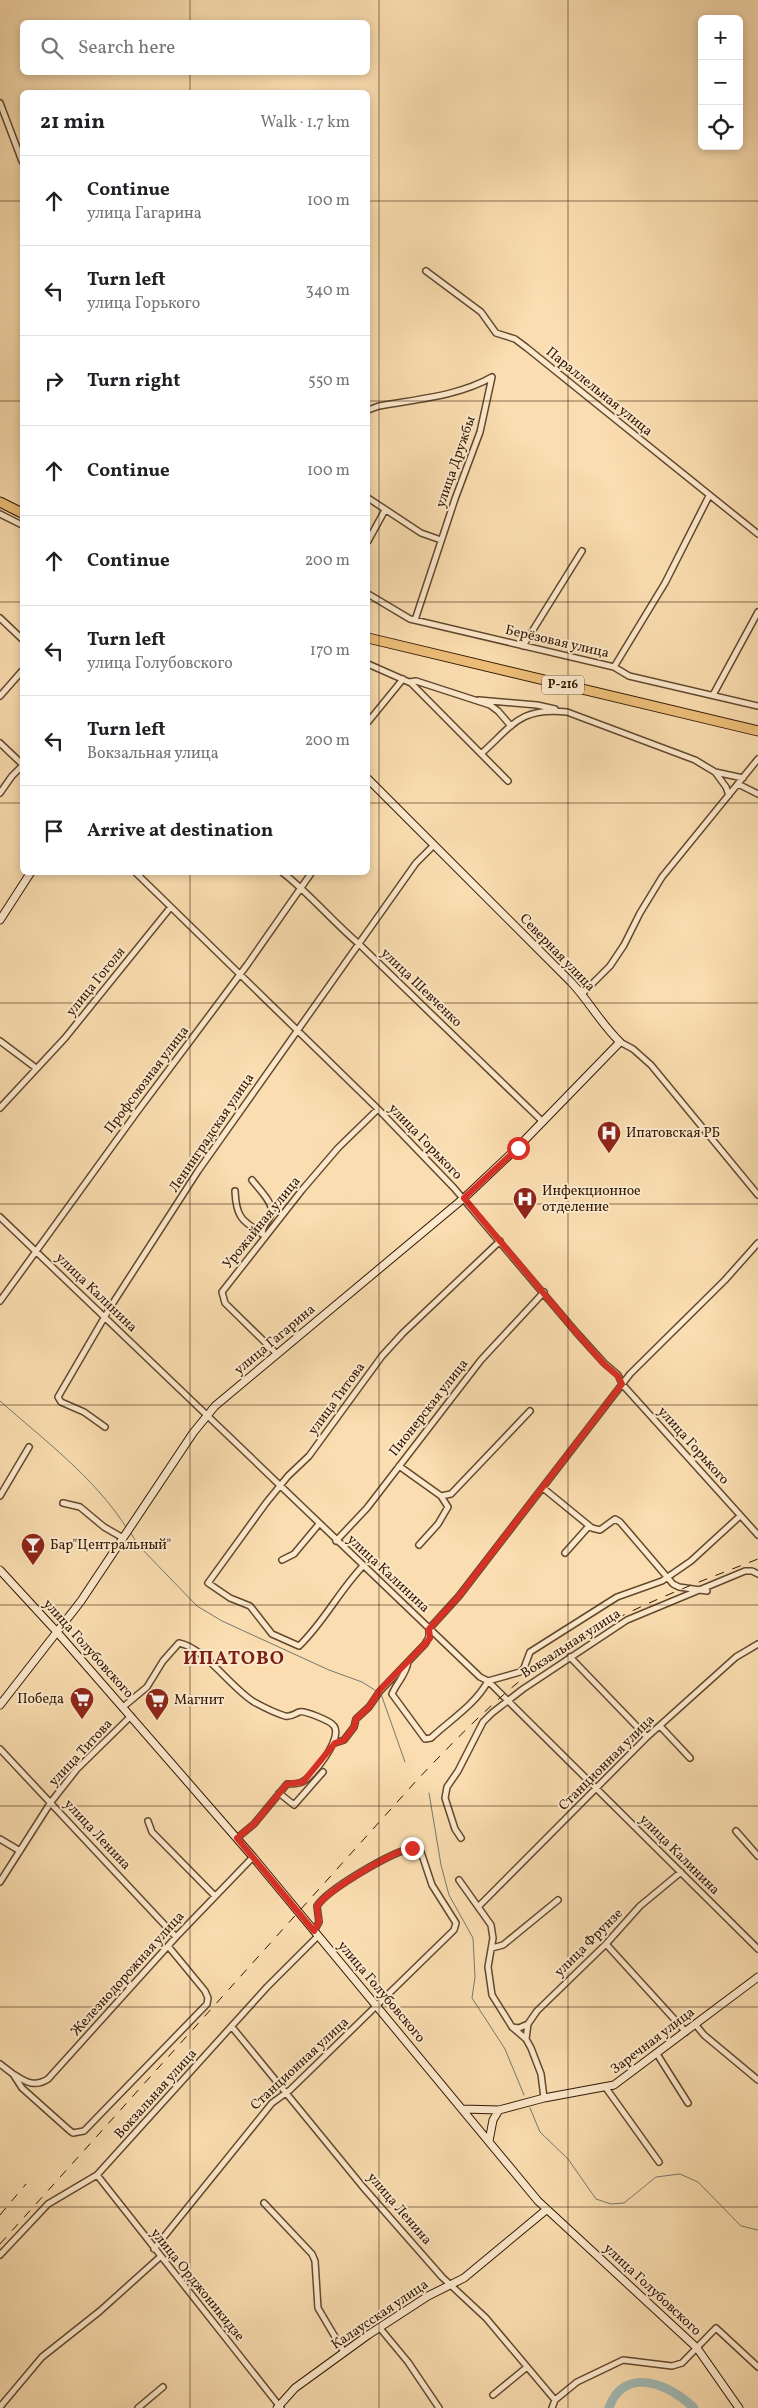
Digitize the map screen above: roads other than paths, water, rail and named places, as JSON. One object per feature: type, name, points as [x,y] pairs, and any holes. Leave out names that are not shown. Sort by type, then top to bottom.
[{"type":"highway","points":[[0,502],[20,512]]},
{"type":"highway","name":"Р-216","points":[[370,638],[758,731]]},
{"type":"street","points":[[0,103],[20,156]]},
{"type":"street","name":"Параллельная улица","points":[[426,271],[480,312],[496,333],[515,340],[527,348],[758,534]]},
{"type":"street","name":"улица Дружбы","points":[[370,409],[464,389],[478,385],[492,377],[480,432],[414,620]]},
{"type":"street","name":"Берёзовая улица","points":[[370,595],[406,618],[614,667],[665,583],[709,496]]},
{"type":"street","points":[[370,499],[421,533],[441,540]]},
{"type":"street","points":[[370,537],[385,510]]},
{"type":"street","points":[[0,514],[20,524]]},
{"type":"street","points":[[523,646],[582,551]]},
{"type":"street","points":[[713,695],[758,612]]},
{"type":"street","points":[[0,618],[20,637]]},
{"type":"street","points":[[370,665],[409,682],[508,781]]},
{"type":"street","points":[[614,667],[629,676],[758,706]]},
{"type":"street","points":[[0,696],[20,673]]},
{"type":"street","points":[[370,720],[403,680]]},
{"type":"street","points":[[409,682],[416,681],[490,706],[498,711],[510,726]]},
{"type":"street","points":[[469,698],[537,705],[567,712],[695,760],[715,772],[743,778]]},
{"type":"street","points":[[482,753],[510,726],[525,715],[553,710],[567,712]]},
{"type":"street","points":[[0,743],[20,763]]},
{"type":"street","points":[[582,994],[610,966],[662,877],[758,759]]},
{"type":"street","points":[[0,793],[20,767]]},
{"type":"street","points":[[715,772],[726,787],[729,795]]},
{"type":"street","name":"Северная улица","points":[[370,782],[582,994],[596,1017],[620,1042],[633,1049],[651,1065],[758,1196]]},
{"type":"street","points":[[738,784],[758,794]]},
{"type":"street","name":"Ленинградская улица","points":[[105,1427],[92,1417],[61,1402],[58,1398],[106,1318],[111,1306],[198,1171],[416,863],[433,846]]},
{"type":"street","points":[[0,920],[29,875]]},
{"type":"street","name":"улица Горького","points":[[138,875],[378,1109],[464,1198],[599,1357],[618,1376],[622,1384],[758,1536]]},
{"type":"street","name":"улица Шевченко","points":[[286,875],[543,1122]]},
{"type":"street","name":"Профсоюзная улица","points":[[0,1301],[35,1250],[240,975],[310,875]]},
{"type":"street","name":"улица Гоголя","points":[[0,1108],[65,1038],[170,908]]},
{"type":"street","points":[[0,1042],[36,1068]]},
{"type":"street","name":"улица Гагарина","points":[[0,1705],[81,1601],[207,1416],[277,1354],[464,1198],[543,1122],[620,1042]]},
{"type":"street","name":"Урожайная улица","points":[[277,1354],[225,1303],[222,1295],[227,1284],[264,1235],[338,1148],[378,1109]]},
{"type":"street","points":[[252,1180],[271,1206],[283,1214]]},
{"type":"street","points":[[235,1190],[238,1213],[248,1226],[264,1235]]},
{"type":"street","points":[[264,1235],[263,1226],[272,1214],[271,1206]]},
{"type":"street","name":"улица Калинина","points":[[0,1217],[336,1541],[480,1677],[488,1681],[758,1949]]},
{"type":"street","name":"улица Титова","points":[[363,1566],[350,1579],[313,1632],[299,1646],[272,1634],[250,1606],[230,1598],[208,1583],[280,1485],[308,1456],[382,1356],[402,1333],[500,1241]]},
{"type":"street","points":[[237,1838],[254,1824],[287,1784],[303,1782],[335,1743],[344,1740],[354,1727],[356,1719],[369,1707],[379,1692],[430,1638],[429,1629],[448,1610],[622,1384],[725,1280],[758,1243]]},
{"type":"street","name":"Пионерская улица","points":[[336,1541],[367,1508],[481,1360],[544,1292]]},
{"type":"street","points":[[441,1496],[451,1494],[530,1411]]},
{"type":"street","points":[[0,1496],[29,1447]]},
{"type":"street","points":[[399,1466],[441,1496],[448,1507],[445,1515],[418,1545]]},
{"type":"street","points":[[543,1488],[589,1526],[600,1530],[614,1519],[620,1522],[679,1587],[707,1591]]},
{"type":"street","points":[[63,1503],[80,1507],[104,1527],[124,1536]]},
{"type":"street","name":"Вокзальная улица","points":[[488,1681],[520,1672],[524,1668],[530,1652],[543,1642],[617,1597],[662,1581],[691,1561],[740,1516]]},
{"type":"street","points":[[282,1560],[294,1554],[319,1524]]},
{"type":"street","points":[[565,1553],[589,1526]]},
{"type":"street","name":"улица Голубовского","points":[[0,1570],[57,1632],[237,1838],[546,2210],[697,2348],[739,2408]]},
{"type":"street","name":"Вокзальная улица","points":[[461,1838],[455,1829],[445,1798],[447,1788],[483,1722],[523,1689],[627,1620],[745,1571],[758,1574]]},
{"type":"street","name":"улица Титова","points":[[123,1707],[147,1687],[163,1661],[179,1643],[197,1653],[233,1687],[255,1703],[287,1716],[303,1711],[329,1720],[337,1731],[335,1743]]},
{"type":"street","name":"Станционная улица","points":[[479,1906],[647,1737],[736,1657],[758,1644]]},
{"type":"street","points":[[570,1657],[647,1737]]},
{"type":"street","points":[[408,1662],[407,1671],[396,1685],[392,1694],[425,1739],[431,1738],[466,1709],[483,1692],[488,1681]]},
{"type":"street","name":"улица Титова","points":[[0,1882],[51,1802],[77,1769],[131,1716]]},
{"type":"street","points":[[660,1726],[690,1758]]},
{"type":"street","name":"улица Ленина","points":[[0,1749],[176,1936]]},
{"type":"street","points":[[279,1793],[294,1806],[323,1772]]},
{"type":"street","points":[[303,1782],[310,1788]]},
{"type":"street","points":[[148,1821],[152,1832],[215,1896]]},
{"type":"street","points":[[736,1831],[758,1856]]},
{"type":"street","points":[[0,1840],[20,1852]]},
{"type":"street","name":"Станционная улица","points":[[154,2249],[272,2103],[286,2093],[454,1930],[454,1918],[432,1885],[421,1852],[412,1848],[365,1868],[323,1898],[317,1906],[319,1922],[316,1933]]},
{"type":"street","name":"Железнодорожная улица","points":[[13,2074],[27,2083],[39,2084],[48,2079],[176,1936],[253,1857]]},
{"type":"street","name":"улица Фрунзе","points":[[526,2039],[528,2024],[536,2011],[606,1944],[640,1906],[681,1872]]},
{"type":"street","points":[[459,1880],[491,1925],[492,1948],[488,1967],[492,1994],[512,2027],[526,2039],[541,2074],[544,2098]]},
{"type":"street","points":[[492,1948],[503,1945],[558,1900]]},
{"type":"street","name":"Вокзальная улица","points":[[0,2254],[48,2204],[97,2175],[316,1933]]},
{"type":"street","points":[[606,1944],[686,2032]]},
{"type":"street","name":"Вокзальная улица","points":[[13,2074],[22,2088],[69,2130],[80,2133],[92,2123],[207,2004],[206,1991],[168,1946]]},
{"type":"street","name":"Заречная улица","points":[[463,2109],[499,2110],[544,2098],[606,2088],[620,2083],[758,1977]]},
{"type":"street","points":[[512,2027],[523,2027],[528,2024]]},
{"type":"street","points":[[695,2024],[704,2035],[758,2080]]},
{"type":"street","name":"улица Ленина","points":[[232,2027],[363,2187],[451,2285],[475,2306],[555,2400]]},
{"type":"street","points":[[658,2054],[688,2103]]},
{"type":"street","points":[[0,2064],[13,2074]]},
{"type":"street","points":[[606,2088],[659,2162]]},
{"type":"street","points":[[489,2141],[493,2120],[499,2110]]},
{"type":"street","name":"улица Орджоникидзе","points":[[97,2175],[279,2407]]},
{"type":"street","points":[[264,2203],[312,2254],[315,2260],[318,2308],[344,2352]]},
{"type":"street","name":"Калаусская улица","points":[[279,2407],[295,2388],[344,2352],[428,2296],[464,2278],[546,2210]]},
{"type":"street","points":[[0,2407],[42,2357],[100,2311],[160,2256]]},
{"type":"street","points":[[379,2328],[412,2368],[439,2408]]},
{"type":"street","points":[[552,2408],[555,2400],[577,2382],[623,2360],[672,2366],[682,2363],[716,2328],[758,2367]]},
{"type":"street","points":[[493,2395],[527,2367]]},
{"type":"street","points":[[138,2408],[163,2387]]},
{"type":"waterway","points":[[0,1401],[84,1475],[126,1527]]},
{"type":"waterway","points":[[130,1532],[139,1546],[197,1606],[222,1621],[329,1670],[362,1682],[378,1692]]},
{"type":"waterway","points":[[381,1694],[405,1762]]},
{"type":"waterway","points":[[429,1793],[441,1865],[449,1895],[473,1938],[475,1977],[472,1998],[505,2049],[524,2095]]},
{"type":"waterway","points":[[530,2108],[540,2132],[568,2159],[596,2199],[611,2204],[624,2203],[656,2177],[680,2174],[698,2182],[741,2226],[758,2230]]},
{"type":"waterway","points":[[609,2408],[616,2395],[625,2386],[636,2383],[661,2386],[684,2399],[694,2408]]},
{"type":"railway","points":[[0,2244],[417,1780],[513,1686],[549,1659],[598,1628],[650,1603],[758,1559]]},
{"type":"railway","points":[[0,2215],[26,2184]]},
{"type":"place","name":"Ипатовская РБ","points":[[609,1154]]},
{"type":"place","name":"Инфекционное отделение","points":[[525,1220]]},
{"type":"place","name":"Бар\"Центральный\"","points":[[33,1566]]},
{"type":"place","name":"Победа","points":[[82,1720]]},
{"type":"place","name":"Магнит","points":[[157,1721]]},
{"type":"district","name":"ИПАТОВО","points":[[234,1659]]}]
